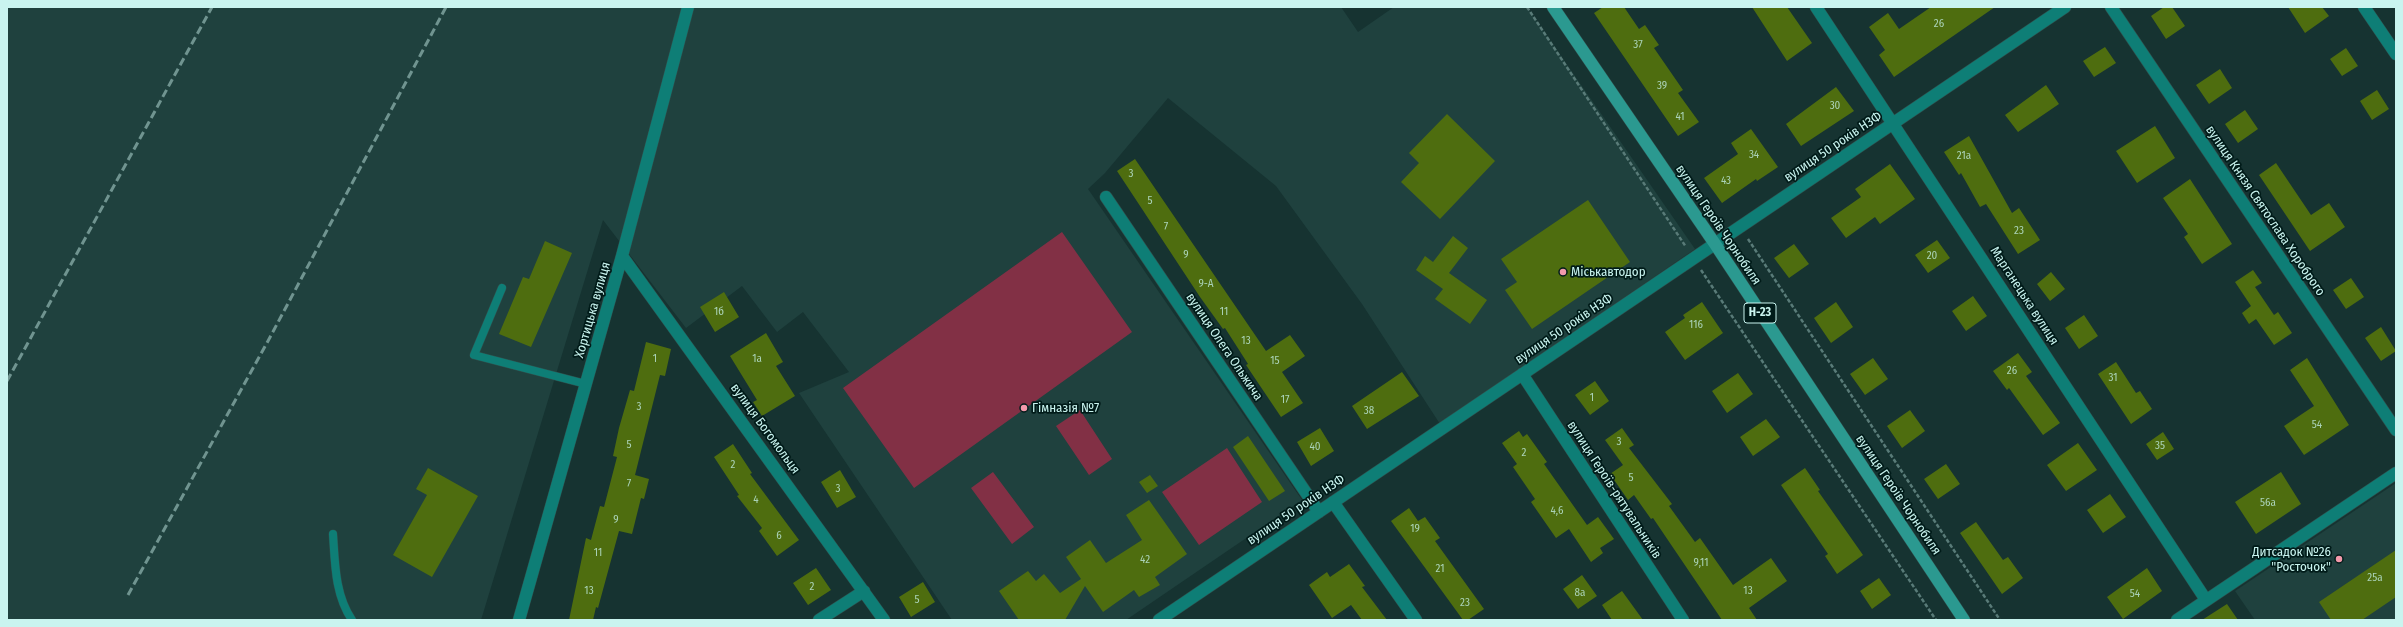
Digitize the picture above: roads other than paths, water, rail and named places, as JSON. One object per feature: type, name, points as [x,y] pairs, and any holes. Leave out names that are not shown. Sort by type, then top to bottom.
[{"type":"main road","name":"вулиця Героїв Чорнобиля","points":[[1553,7],[1715,244],[1964,620]]},
{"type":"street","name":"Хортицька вулиця","points":[[520,620],[622,256],[688,7]]},
{"type":"street","name":"Марганецька вулиця","points":[[1816,7],[1894,123],[2206,600]]},
{"type":"street","name":"вулиця 50 років НЗФ","points":[[1159,620],[2065,7]]},
{"type":"street","name":"вулиця Князя Святослава Хороброго","points":[[2110,7],[2396,430]]},
{"type":"street","points":[[2364,7],[2396,54]]},
{"type":"street","name":"вулиця Олега Ольжича","points":[[1106,197],[1319,512]]},
{"type":"street","name":"вулиця Богомольця","points":[[622,256],[884,620]]},
{"type":"street","name":"вулиця Героїв-рятувальників","points":[[1522,374],[1683,620]]},
{"type":"street","points":[[2177,620],[2396,473]]},
{"type":"street","points":[[1333,502],[1416,620]]},
{"type":"street","points":[[819,620],[864,591]]},
{"type":"lane","points":[[502,288],[474,354],[586,384]]},
{"type":"lane","points":[[333,534],[336,576],[345,610],[352,620]]},
{"type":"railway","points":[[7,381],[212,7]]},
{"type":"railway","points":[[128,595],[268,341],[446,7]]},
{"type":"place","name":"Міськавтодор","points":[[1563,272]]},
{"type":"place","name":"Гімназія №7","points":[[1024,408]]},
{"type":"place","name":"Дитсадок №26 \"Росточок\"","points":[[2339,559]]}]
